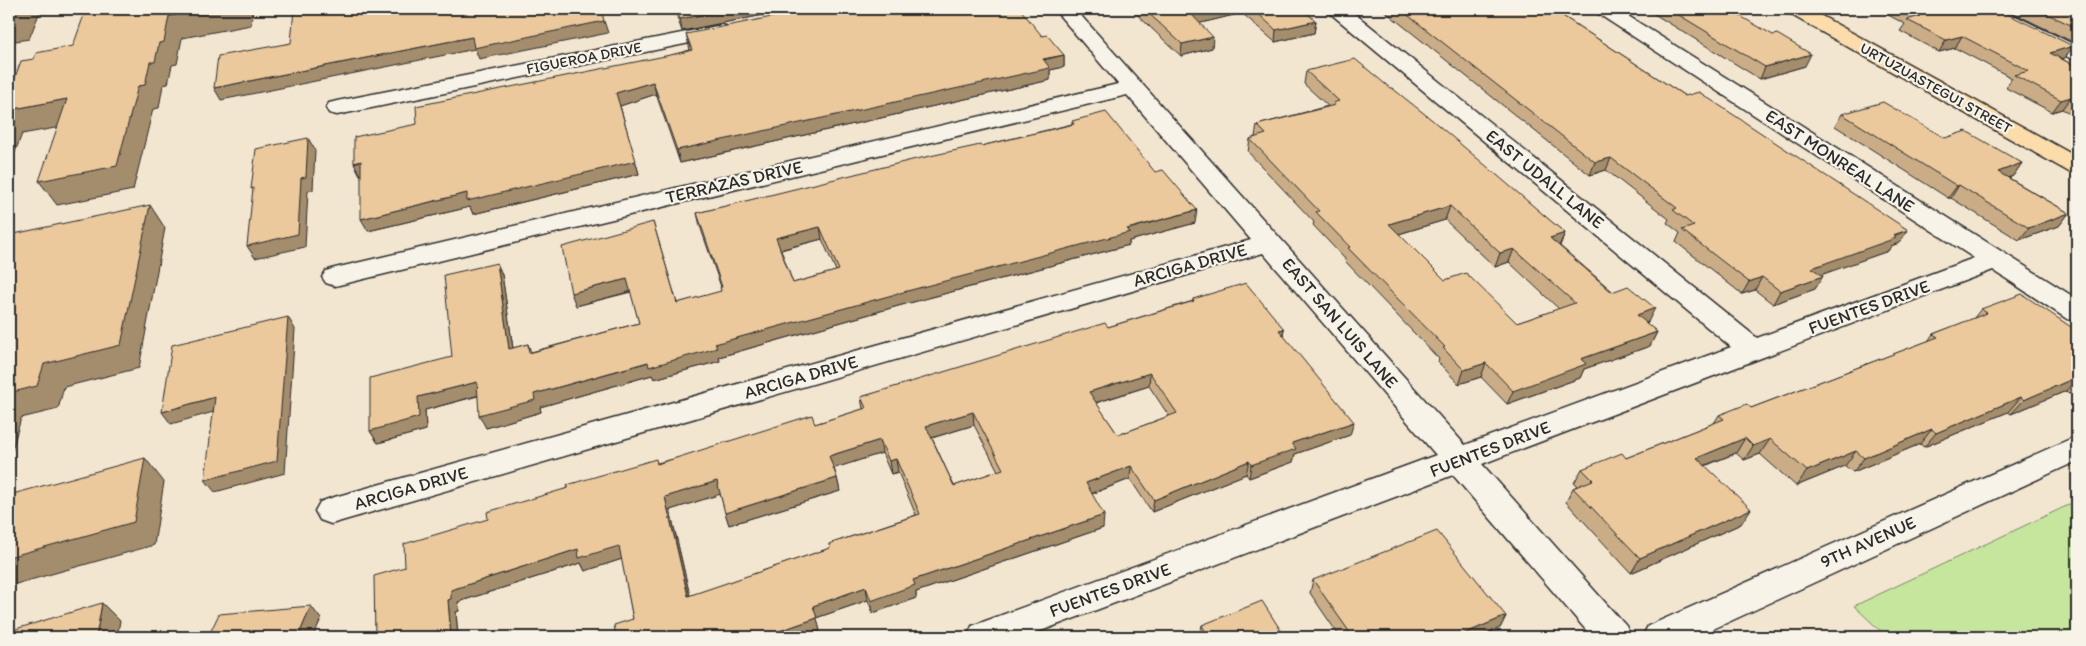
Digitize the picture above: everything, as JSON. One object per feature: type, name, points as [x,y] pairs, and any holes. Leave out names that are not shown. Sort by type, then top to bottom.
[{"type":"main road","name":"URTUZUASTEGUI STREET","points":[[1795,9],[2077,167]]},
{"type":"street","name":"EAST SAN LUIS LANE","points":[[1064,9],[1614,637]]},
{"type":"street","name":"EAST UDALL LANE","points":[[1337,9],[1753,350]]},
{"type":"street","name":"EAST MONREAL LANE","points":[[1604,9],[2077,312]]},
{"type":"street","points":[[1986,9],[2077,54]]},
{"type":"street","name":"FIGUEROA DRIVE","points":[[337,108],[744,26]]},
{"type":"street","name":"TERRAZAS DRIVE","points":[[334,277],[1134,87]]},
{"type":"street","name":"ARCIGA DRIVE","points":[[331,511],[1270,243]]},
{"type":"street","name":"FUENTES DRIVE","points":[[984,637],[1995,260]]},
{"type":"street","name":"9TH AVENUE","points":[[1660,637],[2077,448]]},
{"type":"green space","points":[[2077,501],[2077,637],[1887,637],[1854,606]]},
{"type":"building","points":[[9,9],[18,9],[14,16],[9,17]]},
{"type":"building","points":[[86,9],[208,9],[169,16],[164,42],[159,43],[155,62],[150,62],[145,85],[138,86],[117,166],[39,181],[67,99],[9,110],[9,81],[14,80],[21,61],[34,59],[36,53],[73,46]]},
{"type":"building","points":[[294,9],[601,9],[604,21],[474,48],[472,37],[214,88],[218,56],[291,43]]},
{"type":"building","points":[[676,9],[732,9],[680,19]]},
{"type":"building","points":[[812,9],[1020,9],[1042,36],[1047,35],[1064,55],[1043,59],[1050,68],[677,150],[653,82],[616,93],[636,161],[467,201],[467,193],[361,219],[361,161],[354,163],[354,137],[417,124],[416,106],[680,53],[692,50],[686,34]]},
{"type":"building","points":[[1144,9],[1213,9],[1191,14],[1213,37],[1182,44]]},
{"type":"building","points":[[1253,9],[1302,9],[1316,21],[1276,30]]},
{"type":"building","points":[[1400,9],[1552,9],[1685,96],[1699,92],[1908,230],[1893,235],[1896,238],[1812,268],[1823,276],[1780,291],[1762,277],[1749,282],[1682,230],[1694,226],[1673,210],[1677,208],[1611,158],[1595,162]]},
{"type":"building","points":[[1669,9],[1728,9],[1811,54],[1765,67]]},
{"type":"building","points":[[1906,9],[1997,9],[2073,46],[2050,53],[2077,67],[2077,100],[2071,97],[2061,100],[2014,75],[2029,71],[1962,36],[1946,40],[1907,20],[1920,16]]},
{"type":"building","points":[[2037,9],[2077,9],[2077,28]]},
{"type":"building","points":[[1355,59],[1431,119],[1565,233],[1550,238],[1612,292],[1628,286],[1655,308],[1637,315],[1657,332],[1581,359],[1586,364],[1513,391],[1486,363],[1464,370],[1443,348],[1445,347],[1348,248],[1350,247],[1316,212],[1319,211],[1250,139],[1266,134],[1257,125],[1335,105],[1333,103],[1339,101],[1306,71]],"holes":[[[1450,206],[1500,253],[1514,249],[1575,303],[1517,323],[1466,273],[1445,280],[1389,224]]]},
{"type":"building","points":[[1883,102],[1945,138],[1966,131],[2022,163],[1998,172],[2069,213],[2029,228],[1959,185],[1957,186],[1842,114]]},
{"type":"building","points":[[1106,112],[1155,172],[1163,170],[1197,210],[1127,229],[1130,232],[715,344],[717,348],[649,367],[648,362],[534,394],[535,400],[479,415],[477,382],[418,397],[419,417],[370,431],[370,378],[452,357],[444,275],[497,263],[509,349],[528,344],[529,353],[639,323],[627,279],[571,293],[562,247],[653,222],[677,303],[721,291],[720,287],[722,287],[697,213],[912,160],[1074,124],[1072,121]],"holes":[[[820,227],[839,270],[793,283],[776,238]]]},
{"type":"building","points":[[308,138],[306,177],[301,178],[298,234],[247,246],[256,149]]},
{"type":"building","points":[[150,205],[121,345],[44,364],[37,386],[9,393],[9,235]]},
{"type":"building","points":[[1246,283],[1284,329],[1279,330],[1354,422],[1292,443],[1296,449],[1251,465],[1249,461],[1154,500],[1131,466],[1086,483],[1104,515],[913,580],[915,585],[871,601],[866,587],[813,606],[817,618],[762,637],[616,637],[614,625],[633,619],[619,546],[579,558],[578,549],[451,590],[451,599],[448,600],[451,637],[375,637],[374,576],[405,567],[404,544],[488,519],[487,512],[568,488],[567,485],[656,459],[657,464],[812,415],[815,424],[866,408],[861,397],[1105,323],[1108,327],[1194,301],[1193,299]],"holes":[[[1150,373],[1177,413],[1118,435],[1089,392]],[[973,412],[1003,469],[954,486],[926,426]],[[880,440],[889,461],[896,459],[920,514],[829,544],[830,548],[688,596],[665,497],[717,481],[725,513],[837,478],[829,456]]]},
{"type":"building","points":[[2022,294],[2077,331],[2077,377],[2024,400],[2021,397],[1936,433],[1932,429],[1864,458],[1856,451],[1807,471],[1770,439],[1753,446],[1745,438],[1697,458],[1751,509],[1640,558],[1573,488],[1593,480],[1582,469],[1622,453],[1626,458],[1724,419],[1719,415],[1747,404],[1751,408],[1938,337],[1933,334],[1987,313],[1981,309]]},
{"type":"building","points":[[288,317],[277,461],[205,480],[215,397],[162,412],[172,345]]},
{"type":"building","points":[[145,458],[134,522],[9,557],[9,495]]},
{"type":"building","points":[[1437,531],[1506,616],[1456,637],[1353,637],[1313,580]]},
{"type":"building","points":[[1262,601],[1285,637],[1194,637],[1206,633],[1202,625]]},
{"type":"building","points":[[102,603],[96,637],[9,637],[9,631]]},
{"type":"building","points":[[311,606],[298,637],[208,637],[219,614]]}]
